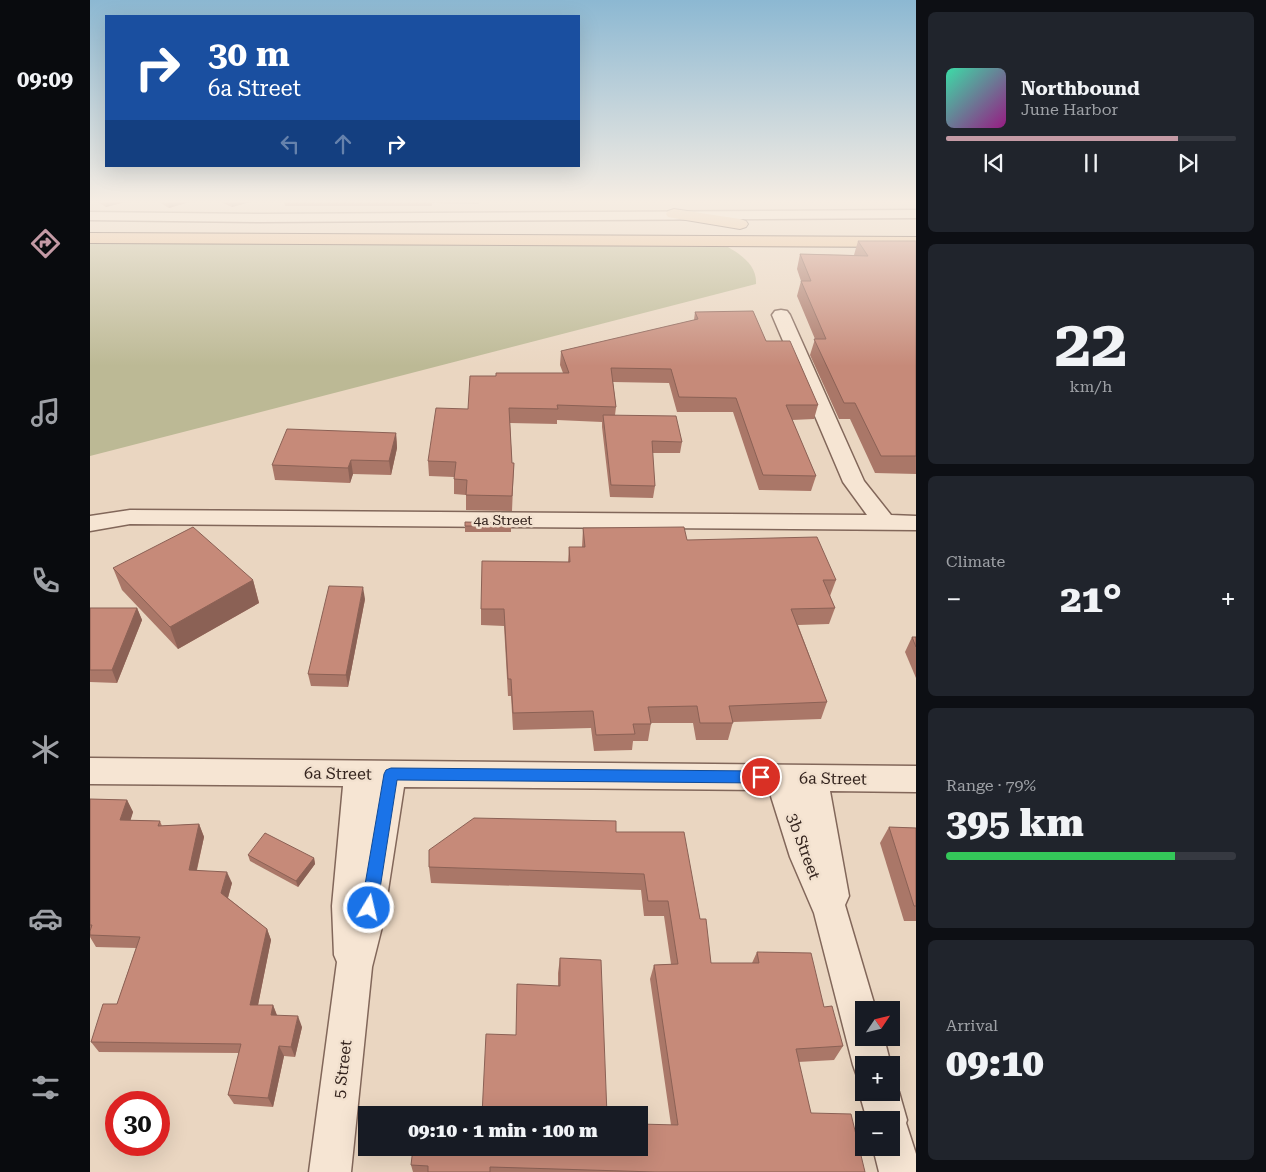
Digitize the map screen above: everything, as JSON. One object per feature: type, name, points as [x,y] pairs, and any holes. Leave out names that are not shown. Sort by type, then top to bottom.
[{"type":"street","points":[[781,314],[854,482],[885,523]]},
{"type":"street","points":[[854,482],[856,506],[861,522]]},
{"type":"street","name":"4a Street","points":[[90,524],[100,520],[130,517],[916,523]]},
{"type":"street","name":"6a Street","points":[[90,771],[916,779]]},
{"type":"street","name":"5 Street","points":[[354,967],[349,906],[358,773]]},
{"type":"street","name":"5 Street","points":[[330,1172],[354,967],[366,923],[391,774]]},
{"type":"street","name":"3b Street","points":[[780,777],[806,857],[832,914],[855,1002]]},
{"type":"street","name":"3b Street","points":[[812,778],[829,873],[832,914]]},
{"type":"street","points":[[896,1156],[900,1172]]},
{"type":"shaded area","points":[[90,257],[742,257],[752,267],[756,278],[756,284],[90,456]]},
{"type":"building","points":[[801,257],[916,257],[916,456],[881,456],[855,403],[844,403],[814,339],[826,339],[801,281],[811,281]]},
{"type":"building","points":[[753,311],[766,341],[790,341],[818,405],[786,405],[816,476],[763,475],[736,398],[679,397],[671,369],[611,368],[616,407],[557,405],[558,409],[509,408],[512,463],[514,463],[512,496],[466,495],[467,480],[454,479],[456,462],[428,461],[436,408],[468,409],[470,376],[496,376],[496,373],[569,373],[561,351],[698,319],[695,312]]},
{"type":"building","points":[[603,415],[676,416],[682,442],[652,441],[655,486],[611,485]]},
{"type":"building","points":[[287,429],[396,433],[389,461],[351,460],[348,468],[272,465]]},
{"type":"building","points":[[465,522],[511,523],[511,526],[465,526]]},
{"type":"building","points":[[193,527],[253,580],[170,627],[113,568]]},
{"type":"building","points":[[684,527],[687,540],[817,537],[836,580],[823,580],[835,608],[791,609],[827,702],[729,706],[733,723],[700,723],[697,706],[648,707],[651,724],[633,724],[635,734],[596,735],[593,711],[513,713],[511,679],[508,679],[504,609],[481,609],[482,561],[570,562],[569,547],[585,547],[583,528]]},
{"type":"building","points":[[329,586],[363,587],[346,675],[308,674]]},
{"type":"building","points":[[90,608],[137,608],[112,670],[90,670]]},
{"type":"building","points":[[912,637],[916,637],[916,647]]},
{"type":"building","points":[[90,799],[127,800],[120,820],[160,821],[158,826],[199,824],[189,870],[227,872],[221,893],[267,929],[250,1005],[273,1005],[271,1015],[298,1016],[291,1047],[279,1046],[268,1098],[228,1095],[241,1044],[91,1042],[103,1004],[117,1004],[140,937],[90,935],[92,925],[90,925]]},
{"type":"building","points":[[474,818],[616,821],[616,832],[684,832],[700,919],[706,919],[711,963],[759,963],[757,952],[811,953],[824,1007],[832,1006],[843,1046],[796,1049],[811,1113],[851,1114],[855,1131],[855,1156],[861,1156],[865,1172],[655,1172],[490,1167],[490,1172],[428,1172],[428,1166],[411,1165],[412,1156],[648,1156],[648,1124],[678,1125],[654,965],[678,964],[668,901],[648,901],[644,874],[429,867],[429,850]]},
{"type":"building","points":[[889,827],[916,828],[916,906],[914,906]]},
{"type":"building","points":[[265,833],[314,858],[296,881],[248,855]]},
{"type":"building","points":[[560,958],[601,960],[607,1106],[482,1106],[486,1034],[516,1035],[517,984],[560,986]]},
{"type":"route","points":[[369,908],[391,774],[761,777]]}]
